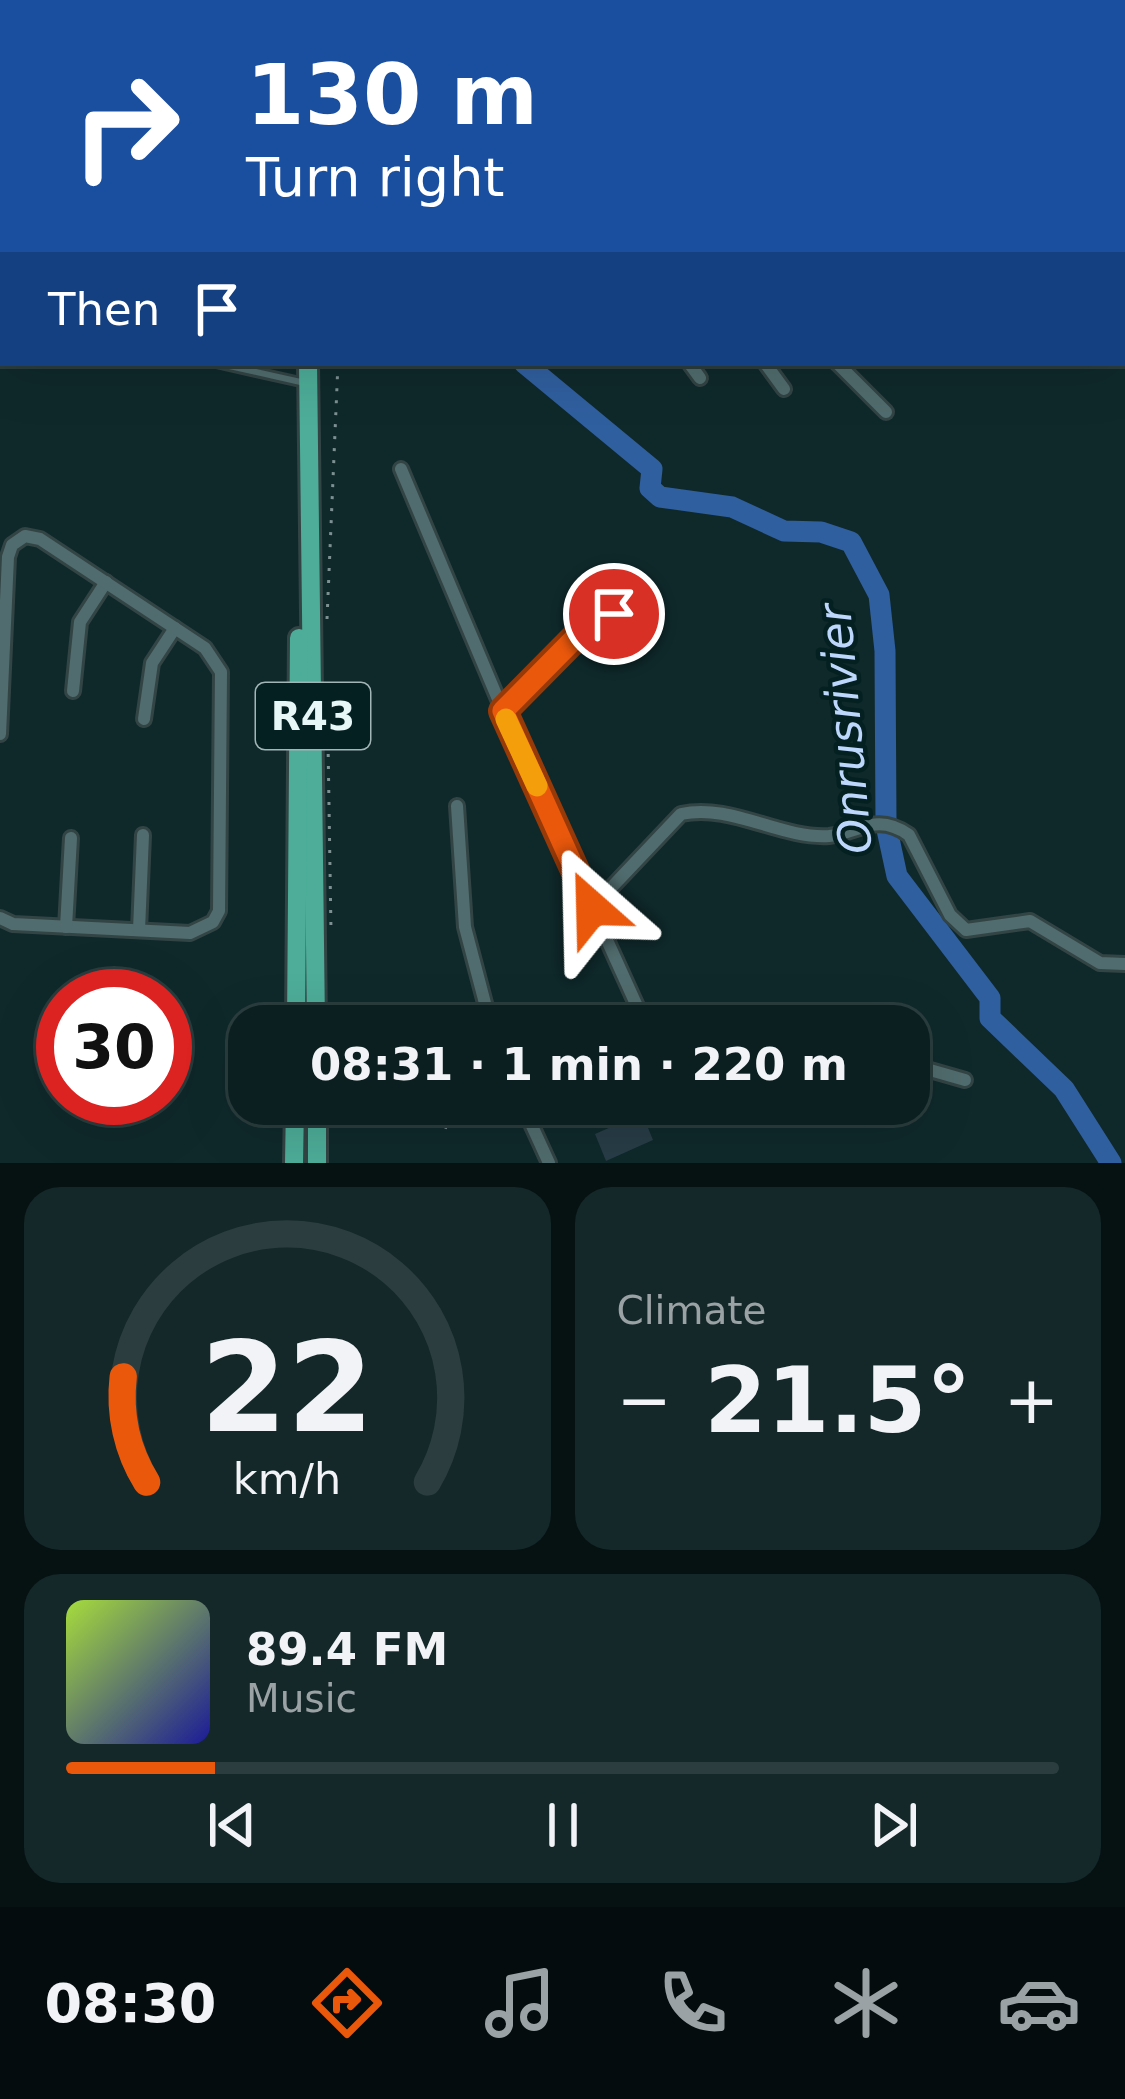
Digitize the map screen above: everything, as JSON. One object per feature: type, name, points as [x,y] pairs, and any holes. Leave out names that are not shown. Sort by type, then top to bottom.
[{"type":"main road","name":"R43","points":[[308,366],[316,1005]]},
{"type":"main road","name":"R43","points":[[296,1005],[301,464],[308,406]]},
{"type":"main road","points":[[294,1163],[295,1125]]},
{"type":"main road","points":[[317,1125],[317,1163]]},
{"type":"street","points":[[690,366],[700,378]]},
{"type":"street","points":[[767,366],[784,389]]},
{"type":"street","points":[[840,366],[886,412]]},
{"type":"street","points":[[401,469],[635,1005]]},
{"type":"street","points":[[0,734],[12,544],[20,538],[36,537],[211,652],[223,680],[219,910],[213,922],[194,932],[14,924],[0,918]]},
{"type":"street","points":[[73,692],[80,622],[106,582]]},
{"type":"street","points":[[503,711],[585,628],[614,614]]},
{"type":"street","points":[[144,719],[152,663],[175,628]]},
{"type":"street","points":[[457,806],[465,927],[485,1005]]},
{"type":"street","points":[[592,908],[681,814],[708,812],[826,836],[858,825],[879,826],[897,828],[914,841],[958,925],[972,931],[1030,920],[1100,963],[1125,964]]},
{"type":"street","points":[[139,930],[143,835]]},
{"type":"street","points":[[66,927],[71,838]]},
{"type":"street","points":[[930,1070],[965,1080]]},
{"type":"street","points":[[532,1125],[549,1163]]},
{"type":"lane","points":[[229,366],[308,384]]},
{"type":"path","points":[[326,636],[338,366]]},
{"type":"path","points":[[328,736],[331,931]]},
{"type":"path","points":[[441,1125],[451,1130]]},
{"type":"building","points":[[616,1125],[647,1125],[653,1140],[606,1161],[595,1134]]},
{"type":"waterway","name":"Onrusrivier","points":[[528,366],[652,469],[650,488],[660,497],[732,507],[784,531],[821,532],[851,542],[879,595],[885,651],[886,825],[897,876],[990,998],[990,1018],[1064,1089],[1111,1163]]},
{"type":"slow traffic","points":[[506,719],[537,786]]},
{"type":"route","points":[[592,908],[503,711],[585,628],[614,614]]}]
